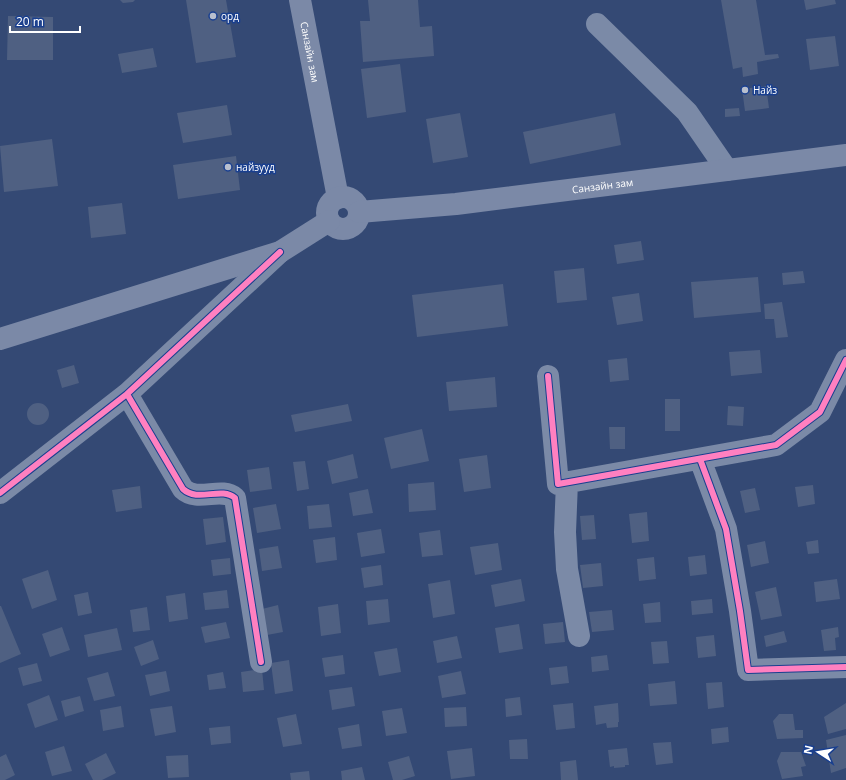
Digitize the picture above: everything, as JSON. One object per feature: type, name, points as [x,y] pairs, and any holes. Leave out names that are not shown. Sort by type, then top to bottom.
[{"type":"main road","name":"Санзайн зам","points":[[300,0],[338,198]]},
{"type":"main road","name":"Санзайн зам","points":[[359,212],[456,204],[846,155]]},
{"type":"main road","points":[[346,197],[357,205],[359,212],[358,220],[354,226],[340,230],[334,227],[326,214],[332,201],[338,198],[346,197]]},
{"type":"main road","points":[[0,339],[280,252],[329,221]]},
{"type":"street","points":[[596,24],[687,112],[727,170]]},
{"type":"street","points":[[0,493],[127,394],[280,252]]},
{"type":"street","points":[[548,376],[558,484],[776,445],[820,412],[846,360]]},
{"type":"street","points":[[127,394],[183,489],[193,495],[231,494],[236,498],[260,662]]},
{"type":"street","points":[[700,459],[726,529],[748,670],[846,667]]},
{"type":"street","points":[[567,482],[565,532],[567,569],[579,636]]},
{"type":"building","points":[[120,0],[135,0],[133,2],[123,3]]},
{"type":"building","points":[[186,0],[226,0],[236,57],[196,63]]},
{"type":"building","points":[[368,0],[418,0],[420,27],[432,26],[434,56],[363,62],[360,21],[370,21]]},
{"type":"building","points":[[721,0],[756,0],[765,55],[778,54],[779,58],[757,62],[758,74],[743,77],[742,67],[733,69]]},
{"type":"building","points":[[804,0],[835,0],[836,4],[806,10]]},
{"type":"building","points":[[8,16],[53,17],[53,60],[7,60]]},
{"type":"building","points":[[835,36],[839,66],[810,70],[806,39]]},
{"type":"building","points":[[153,48],[157,67],[122,73],[118,54]]},
{"type":"building","points":[[400,64],[406,112],[367,118],[361,69]]},
{"type":"building","points":[[766,86],[769,108],[745,111],[742,89]]},
{"type":"building","points":[[227,105],[232,135],[183,143],[177,113]]},
{"type":"building","points":[[739,108],[740,116],[725,117],[725,109]]},
{"type":"building","points":[[460,113],[468,157],[433,163],[426,119]]},
{"type":"building","points":[[615,113],[621,145],[530,164],[523,132]]},
{"type":"building","points":[[52,139],[58,186],[4,192],[0,146]]},
{"type":"building","points":[[236,156],[240,190],[178,199],[173,165]]},
{"type":"building","points":[[122,203],[126,234],[91,238],[88,207]]},
{"type":"building","points":[[641,241],[644,260],[617,264],[614,245]]},
{"type":"building","points":[[584,268],[587,300],[557,303],[554,271]]},
{"type":"building","points":[[803,271],[805,283],[783,285],[782,273]]},
{"type":"building","points":[[758,277],[761,312],[694,318],[691,282]]},
{"type":"building","points":[[503,284],[508,326],[417,337],[412,295]]},
{"type":"building","points":[[639,293],[643,321],[617,325],[612,297]]},
{"type":"building","points":[[782,302],[788,337],[776,338],[774,319],[765,319],[764,304]]},
{"type":"building","points":[[760,350],[762,373],[731,376],[729,352]]},
{"type":"building","points":[[627,358],[629,380],[610,382],[608,360]]},
{"type":"building","points":[[74,365],[79,383],[62,388],[57,370]]},
{"type":"building","points":[[495,377],[497,407],[449,411],[446,382]]},
{"type":"building","points":[[665,399],[680,399],[680,431],[665,431]]},
{"type":"building","points":[[38,403],[46,406],[49,414],[46,422],[38,425],[30,422],[27,414],[30,406]]},
{"type":"building","points":[[348,404],[352,421],[295,432],[291,415]]},
{"type":"building","points":[[728,406],[744,407],[743,426],[727,425]]},
{"type":"building","points":[[609,427],[625,427],[625,449],[610,449]]},
{"type":"building","points":[[422,429],[429,461],[391,469],[384,438]]},
{"type":"building","points":[[353,454],[358,478],[332,484],[327,461]]},
{"type":"building","points":[[487,455],[491,488],[464,492],[459,459]]},
{"type":"building","points":[[305,461],[309,489],[297,491],[293,462]]},
{"type":"building","points":[[269,467],[272,489],[250,492],[247,470]]},
{"type":"building","points":[[434,482],[436,510],[409,512],[408,484]]},
{"type":"building","points":[[813,485],[815,504],[798,507],[795,487]]},
{"type":"building","points":[[140,486],[142,508],[116,512],[112,490]]},
{"type":"building","points":[[755,488],[760,510],[745,513],[740,491]]},
{"type":"building","points":[[368,489],[373,513],[353,516],[349,493]]},
{"type":"building","points":[[276,504],[281,529],[257,533],[253,508]]},
{"type":"building","points":[[329,504],[332,527],[309,529],[307,506]]},
{"type":"building","points":[[647,512],[649,541],[632,543],[629,514]]},
{"type":"building","points":[[594,515],[596,539],[582,540],[580,516]]},
{"type":"building","points":[[223,517],[226,542],[206,545],[203,519]]},
{"type":"building","points":[[381,529],[385,553],[361,557],[357,533]]},
{"type":"building","points":[[440,530],[443,555],[422,557],[419,533]]},
{"type":"building","points":[[335,537],[337,560],[316,563],[313,540]]},
{"type":"building","points":[[818,540],[819,553],[808,554],[806,542]]},
{"type":"building","points":[[765,541],[769,563],[751,567],[747,545]]},
{"type":"building","points":[[498,543],[502,570],[475,575],[470,547]]},
{"type":"building","points":[[278,546],[282,568],[262,571],[259,549]]},
{"type":"building","points":[[705,555],[707,574],[690,576],[688,557]]},
{"type":"building","points":[[654,557],[656,579],[639,581],[637,559]]},
{"type":"building","points":[[230,558],[231,574],[213,576],[211,560]]},
{"type":"building","points":[[601,563],[603,586],[583,588],[580,565]]},
{"type":"building","points":[[381,565],[383,585],[364,588],[361,568]]},
{"type":"building","points":[[48,570],[57,600],[32,609],[22,579]]},
{"type":"building","points":[[521,579],[525,601],[495,607],[491,585]]},
{"type":"building","points":[[837,579],[840,599],[816,602],[814,582]]},
{"type":"building","points":[[450,580],[455,614],[433,618],[428,584]]},
{"type":"building","points":[[776,587],[782,616],[761,620],[755,592]]},
{"type":"building","points":[[227,590],[229,608],[205,610],[203,593]]},
{"type":"building","points":[[88,592],[92,613],[78,616],[74,595]]},
{"type":"building","points":[[185,593],[188,619],[169,622],[166,596]]},
{"type":"building","points":[[388,599],[390,622],[368,625],[366,601]]},
{"type":"building","points":[[712,599],[713,613],[692,615],[691,601]]},
{"type":"building","points":[[660,602],[661,622],[645,623],[643,604]]},
{"type":"building","points":[[338,604],[341,633],[321,636],[318,607]]},
{"type":"building","points":[[278,605],[283,632],[267,635],[262,609]]},
{"type":"building","points":[[0,606],[21,654],[0,663]]},
{"type":"building","points":[[147,607],[150,630],[133,632],[130,610]]},
{"type":"building","points":[[612,610],[614,630],[592,632],[589,612]]},
{"type":"building","points":[[226,622],[230,638],[205,643],[201,627]]},
{"type":"building","points":[[563,622],[565,642],[545,644],[543,624]]},
{"type":"building","points":[[519,624],[523,649],[499,653],[495,628]]},
{"type":"building","points":[[62,627],[70,650],[50,657],[42,634]]},
{"type":"building","points":[[838,627],[839,637],[835,638],[836,650],[824,651],[821,630]]},
{"type":"building","points":[[117,628],[122,650],[88,657],[84,635]]},
{"type":"building","points":[[784,631],[787,642],[766,647],[764,636]]},
{"type":"building","points":[[714,635],[716,656],[698,658],[696,637]]},
{"type":"building","points":[[457,636],[462,658],[437,663],[433,641]]},
{"type":"building","points":[[153,640],[159,659],[141,666],[134,647]]},
{"type":"building","points":[[667,641],[669,663],[653,664],[651,642]]},
{"type":"building","points":[[397,648],[401,672],[379,676],[374,652]]},
{"type":"building","points":[[343,655],[345,674],[325,677],[322,658]]},
{"type":"building","points":[[607,655],[609,670],[592,672],[591,657]]},
{"type":"building","points":[[289,660],[293,691],[275,694],[271,663]]},
{"type":"building","points":[[37,663],[42,681],[23,686],[18,668]]},
{"type":"building","points":[[567,666],[569,683],[551,685],[549,668]]},
{"type":"building","points":[[262,669],[264,690],[243,692],[241,672]]},
{"type":"building","points":[[166,671],[170,691],[150,696],[145,675]]},
{"type":"building","points":[[461,671],[466,694],[442,698],[438,676]]},
{"type":"building","points":[[108,672],[115,696],[94,701],[87,678]]},
{"type":"building","points":[[223,672],[226,688],[209,690],[207,675]]},
{"type":"building","points":[[675,681],[677,704],[650,706],[648,684]]},
{"type":"building","points":[[722,682],[724,707],[708,709],[706,683]]},
{"type":"building","points":[[352,687],[355,706],[332,710],[329,690]]},
{"type":"building","points":[[49,695],[58,720],[35,728],[27,704]]},
{"type":"building","points":[[80,696],[84,711],[65,717],[61,701]]},
{"type":"building","points":[[520,697],[522,715],[506,717],[505,699]]},
{"type":"building","points":[[573,703],[575,728],[556,730],[553,705]]},
{"type":"building","points":[[618,703],[618,727],[607,728],[606,723],[596,725],[594,706]]},
{"type":"building","points":[[846,703],[846,729],[828,734],[824,717]]},
{"type":"building","points":[[121,706],[124,727],[103,731],[100,710]]},
{"type":"building","points":[[172,706],[176,732],[155,736],[150,709]]},
{"type":"building","points":[[466,707],[467,726],[445,727],[444,708]]},
{"type":"building","points":[[402,708],[407,733],[386,736],[382,711]]},
{"type":"building","points":[[296,714],[302,744],[283,747],[277,718]]},
{"type":"building","points":[[779,714],[793,714],[795,730],[803,730],[803,738],[777,739],[773,721]]},
{"type":"building","points":[[359,724],[362,746],[342,749],[338,728]]},
{"type":"building","points":[[230,726],[231,743],[211,745],[209,728]]},
{"type":"building","points":[[728,727],[729,742],[712,744],[711,729]]},
{"type":"building","points":[[846,735],[846,768],[831,773],[826,740]]},
{"type":"building","points":[[527,739],[528,759],[510,759],[509,740]]},
{"type":"building","points":[[671,742],[673,763],[656,765],[653,743]]},
{"type":"building","points":[[64,746],[72,771],[52,776],[45,752]]},
{"type":"building","points":[[472,748],[475,776],[451,779],[447,751]]},
{"type":"building","points":[[627,748],[629,765],[625,765],[625,767],[610,767],[608,750]]},
{"type":"building","points":[[781,752],[801,752],[806,766],[801,767],[803,776],[782,779],[777,761]]},
{"type":"building","points":[[106,753],[116,773],[102,780],[93,780],[85,764]]},
{"type":"building","points":[[6,754],[15,775],[5,780],[0,780],[0,757]]},
{"type":"building","points":[[188,755],[189,777],[168,778],[166,756]]},
{"type":"building","points":[[409,756],[415,776],[402,780],[393,780],[388,762]]},
{"type":"building","points":[[576,760],[578,780],[561,780],[560,762]]},
{"type":"building","points":[[362,767],[365,780],[342,780],[341,771]]},
{"type":"building","points":[[309,771],[310,780],[291,780],[290,773]]},
{"type":"cycle path","points":[[0,493],[127,394],[280,252]]},
{"type":"cycle path","points":[[548,376],[558,484],[776,445],[820,412],[846,360]]},
{"type":"cycle path","points":[[127,394],[183,489],[195,495],[223,494],[235,498],[261,662]]},
{"type":"cycle path","points":[[700,459],[726,529],[748,670],[846,667]]},
{"type":"place","name":"орд","points":[[213,16]]},
{"type":"place","name":"Найз","points":[[745,90]]},
{"type":"place","name":"найзууд","points":[[228,167]]}]
